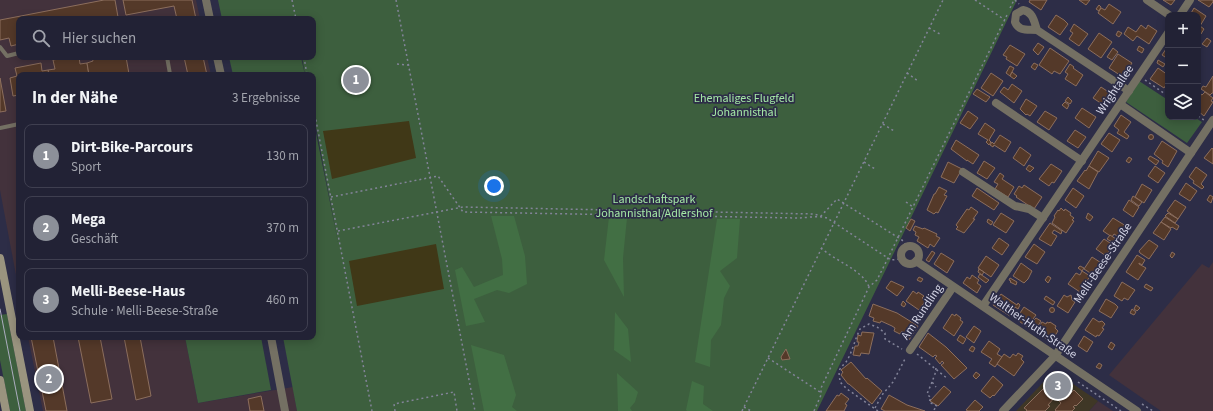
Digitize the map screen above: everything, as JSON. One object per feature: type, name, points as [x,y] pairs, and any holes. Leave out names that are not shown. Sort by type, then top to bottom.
[{"type":"main road","points":[[0,258],[16,340]]},
{"type":"main road","points":[[16,340],[30,411]]},
{"type":"main road","points":[[0,380],[6,411]]},
{"type":"street","points":[[206,0],[209,16]]},
{"type":"street","points":[[1147,0],[1165,12]]},
{"type":"street","points":[[1182,12],[1190,0]]},
{"type":"street","points":[[1037,30],[1129,91]]},
{"type":"street","name":"Wrightallee","points":[[983,306],[1165,37]]},
{"type":"street","points":[[218,60],[220,72]]},
{"type":"street","points":[[996,103],[1082,161]]},
{"type":"street","points":[[1120,104],[1191,153]]},
{"type":"street","name":"Melli-Beese-Straße","points":[[1002,411],[1055,356],[1213,120]]},
{"type":"street","points":[[963,172],[1015,206],[1029,210],[1043,218]]},
{"type":"street","points":[[901,259],[902,250],[907,246],[912,246],[917,250],[918,255],[916,261]]},
{"type":"street","name":"Walther-Huth-Straße","points":[[901,259],[908,264],[916,261],[1137,411]]},
{"type":"street","name":"Am Rundling","points":[[910,350],[953,287]]},
{"type":"street","points":[[272,340],[285,411]]},
{"type":"lane","points":[[0,47],[7,56],[16,54]]},
{"type":"lane","points":[[168,60],[170,72]]},
{"type":"lane","points":[[0,128],[16,125]]},
{"type":"path","points":[[292,0],[295,16]]},
{"type":"path","points":[[396,0],[475,411]]},
{"type":"path","points":[[742,411],[943,0]]},
{"type":"path","points":[[975,0],[1004,20]]},
{"type":"path","points":[[814,411],[821,395],[821,388],[869,287],[877,280],[1014,0]]},
{"type":"path","points":[[929,28],[940,34]]},
{"type":"path","points":[[305,60],[307,72]]},
{"type":"path","points":[[397,64],[408,65]]},
{"type":"path","points":[[907,73],[918,81]]},
{"type":"path","points":[[1139,76],[1165,94]]},
{"type":"path","points":[[316,120],[372,411]]},
{"type":"path","points":[[883,124],[894,131]]},
{"type":"path","points":[[864,162],[876,170]]},
{"type":"path","points":[[331,197],[438,176],[462,208],[463,212],[814,218],[821,216],[837,199],[902,240],[907,246]]},
{"type":"path","points":[[906,202],[913,207]]},
{"type":"path","points":[[338,231],[462,208],[814,214],[834,223],[890,260],[901,259]]},
{"type":"path","points":[[642,211],[643,215]]},
{"type":"path","points":[[821,248],[829,255],[862,276],[867,281],[869,287]]},
{"type":"path","points":[[878,411],[847,389],[840,382],[839,373],[840,368],[847,360],[860,329],[869,324],[878,327],[885,333],[885,339],[900,348],[915,352],[936,368],[948,380]]},
{"type":"path","points":[[875,408],[882,395],[893,382],[910,350]]},
{"type":"path","points":[[768,358],[820,392]]},
{"type":"path","points":[[933,411],[937,406],[929,402],[931,398],[927,394],[936,368]]},
{"type":"path","points":[[932,382],[936,387]]},
{"type":"path","points":[[395,411],[394,404],[454,392],[457,411]]},
{"type":"path","points":[[744,407],[751,411]]},
{"type":"shaded area","points":[[0,0],[196,0],[199,16],[16,16],[16,60],[208,60],[210,72],[16,72],[16,275],[0,190]]},
{"type":"shaded area","points":[[1213,262],[1213,411],[1161,411],[1109,375],[1202,264],[1209,268]]},
{"type":"shaded area","points":[[29,340],[186,340],[198,403],[293,387],[297,411],[43,411]]},
{"type":"shaded area","points":[[1054,371],[1098,401],[1089,411],[1016,411]]},
{"type":"shaded area","points":[[1098,401],[1113,411],[1089,411]]},
{"type":"green space","name":"Landschaftspark Johannisthal/Adlershof","points":[[218,0],[1017,0],[817,411],[297,411],[284,340],[316,340],[316,133],[338,242],[316,128],[316,72],[304,72],[302,60],[316,60],[316,16],[221,16]]},
{"type":"green space","points":[[230,60],[302,60],[304,72],[232,72]]},
{"type":"green space","points":[[1139,81],[1165,98],[1165,120],[1199,120],[1202,122],[1187,143],[1126,102]]},
{"type":"green space","points":[[491,216],[514,216],[525,256],[527,284],[509,293],[497,290],[474,299],[485,322],[466,326],[455,270],[462,267],[474,287],[503,275],[502,259]]},
{"type":"green space","points":[[609,217],[627,218],[623,258],[624,297],[604,260]]},
{"type":"green space","points":[[717,219],[740,219],[737,258],[720,271],[730,286],[724,298],[721,325],[711,340],[710,367],[695,362]]},
{"type":"green space","points":[[615,312],[628,329],[631,362],[614,350]]},
{"type":"green space","points":[[7,314],[26,411],[10,411],[0,360],[0,315]]},
{"type":"green space","points":[[186,340],[262,340],[271,390],[198,403]]},
{"type":"green space","points":[[471,345],[504,355],[516,395],[512,407],[517,411],[484,411]]},
{"type":"green space","points":[[617,373],[638,392],[635,402],[630,408],[632,411],[618,411]]},
{"type":"green space","points":[[692,381],[704,386],[703,404],[713,411],[686,410]]},
{"type":"sand","points":[[409,121],[416,158],[332,179],[323,131]]},
{"type":"sand","points":[[436,244],[444,289],[357,306],[349,261]]},
{"type":"building","points":[[104,0],[115,0],[118,16],[21,16]]},
{"type":"building","points":[[123,0],[192,0],[195,16],[176,16],[174,6],[126,15]]},
{"type":"building","points":[[1030,0],[1047,0],[1041,10],[1029,2]]},
{"type":"building","points":[[1079,0],[1090,0],[1086,5]]},
{"type":"building","points":[[1163,0],[1175,0],[1171,5]]},
{"type":"building","points":[[1198,0],[1213,0],[1213,2],[1209,7]]},
{"type":"building","points":[[1109,4],[1121,12],[1113,24],[1098,13],[1101,8],[1105,10]]},
{"type":"building","points":[[1099,5],[1101,7],[1099,11],[1096,9]]},
{"type":"building","points":[[1194,8],[1200,12],[1192,12]]},
{"type":"building","points":[[1201,13],[1206,16],[1201,24]]},
{"type":"building","points":[[1056,15],[1068,24],[1060,35],[1048,27]]},
{"type":"building","points":[[16,17],[16,45],[11,46],[9,38],[0,40],[0,20]]},
{"type":"building","points":[[1074,24],[1088,34],[1079,46],[1069,39],[1073,33],[1070,31]]},
{"type":"building","points":[[1141,25],[1146,29],[1148,25],[1157,31],[1149,44],[1137,36],[1133,41],[1124,34],[1128,27],[1136,32]]},
{"type":"building","points":[[1201,27],[1204,29],[1201,34]]},
{"type":"building","points":[[1118,31],[1122,33],[1119,37],[1116,35]]},
{"type":"building","points":[[1099,33],[1112,42],[1101,58],[1088,49]]},
{"type":"building","points":[[1207,38],[1211,41],[1207,47],[1202,44]]},
{"type":"building","points":[[1038,43],[1044,47],[1038,55],[1033,50]]},
{"type":"building","points":[[1010,45],[1025,54],[1017,66],[1006,59],[1007,57],[1003,55]]},
{"type":"building","points":[[1139,46],[1144,49],[1142,53],[1137,50]]},
{"type":"building","points":[[1050,48],[1069,61],[1060,74],[1054,71],[1052,74],[1039,65]]},
{"type":"building","points":[[1113,48],[1118,52],[1112,60],[1107,57]]},
{"type":"building","points":[[1118,54],[1132,63],[1123,77],[1109,68]]},
{"type":"building","points":[[53,60],[79,60],[80,64],[87,63],[88,72],[48,72],[48,70],[55,69]]},
{"type":"building","points":[[127,60],[129,72],[88,72],[87,63],[93,61]]},
{"type":"building","points":[[185,60],[204,60],[206,72],[187,72]]},
{"type":"building","points":[[1158,60],[1165,64],[1163,67],[1157,63]]},
{"type":"building","points":[[41,63],[42,71],[48,70],[48,72],[16,72],[15,68]]},
{"type":"building","points":[[1034,63],[1038,65],[1035,70],[1031,67]]},
{"type":"building","points":[[1070,64],[1083,75],[1076,86],[1065,79],[1068,74],[1065,72]]},
{"type":"building","points":[[1010,66],[1014,68],[1010,76],[1006,73]]},
{"type":"building","points":[[1158,68],[1165,73],[1165,86],[1164,88],[1150,79]]},
{"type":"building","points":[[1012,72],[1017,76],[1014,79],[1010,76]]},
{"type":"building","points":[[991,73],[1003,81],[993,96],[981,88]]},
{"type":"building","points":[[16,76],[16,96],[13,96],[10,78]]},
{"type":"building","points":[[1213,76],[1213,93],[1210,95],[1201,89],[1203,86],[1206,87]]},
{"type":"building","points":[[0,78],[6,111],[0,112]]},
{"type":"building","points":[[1012,84],[1022,91],[1014,103],[1000,92],[1004,87],[1008,90]]},
{"type":"building","points":[[1101,87],[1113,95],[1105,106],[1093,98]]},
{"type":"building","points":[[977,89],[990,97],[986,102],[973,94]]},
{"type":"building","points":[[1205,92],[1213,98],[1211,101],[1213,102],[1204,116],[1201,114],[1201,94]]},
{"type":"building","points":[[1068,97],[1072,101],[1070,104],[1065,101]]},
{"type":"building","points":[[1026,99],[1037,106],[1030,116],[1027,114],[1026,115],[1020,109]]},
{"type":"building","points":[[1065,102],[1069,105],[1067,109],[1062,105]]},
{"type":"building","points":[[1082,108],[1096,117],[1089,128],[1075,118]]},
{"type":"building","points":[[968,111],[978,118],[970,129],[960,123]]},
{"type":"building","points":[[1045,111],[1057,118],[1049,130],[1037,122]]},
{"type":"building","points":[[1121,115],[1131,122],[1124,132],[1129,136],[1127,139],[1117,133],[1119,130],[1114,126]]},
{"type":"building","points":[[985,123],[995,130],[989,140],[991,142],[989,145],[986,142],[988,140],[978,134]]},
{"type":"building","points":[[1075,130],[1086,137],[1078,148],[1067,141]]},
{"type":"building","points":[[1109,133],[1120,140],[1112,152],[1101,144]]},
{"type":"building","points":[[1000,135],[1011,142],[1005,152],[994,145],[993,147],[990,145],[992,142],[994,144]]},
{"type":"building","points":[[1149,135],[1153,135],[1153,139],[1149,139]]},
{"type":"building","points":[[956,140],[979,155],[973,164],[951,149]]},
{"type":"building","points":[[1162,141],[1177,151],[1168,167],[1154,154]]},
{"type":"building","points":[[1020,147],[1031,155],[1024,166],[1013,158]]},
{"type":"building","points":[[1212,148],[1213,149],[1213,164],[1204,158]]},
{"type":"building","points":[[1098,151],[1109,158],[1099,172],[1089,166]]},
{"type":"building","points":[[1150,156],[1159,161],[1156,165],[1148,159]]},
{"type":"building","points":[[1129,157],[1132,159],[1129,163],[1126,161]]},
{"type":"building","points":[[984,161],[995,168],[987,179],[977,173]]},
{"type":"building","points":[[948,162],[962,169],[954,183],[941,177]]},
{"type":"building","points":[[1051,164],[1062,171],[1054,183],[1052,182],[1049,186],[1039,179]]},
{"type":"building","points":[[1029,165],[1034,168],[1030,172],[1026,169]]},
{"type":"building","points":[[1089,166],[1098,172],[1089,189],[1077,181]]},
{"type":"building","points":[[1155,166],[1165,173],[1158,183],[1148,176]]},
{"type":"building","points":[[1196,167],[1207,175],[1201,184],[1204,187],[1202,189],[1193,183],[1194,181],[1189,177]]},
{"type":"building","points":[[1000,173],[1004,176],[1002,179],[1014,187],[1008,197],[995,189],[998,184],[994,182]]},
{"type":"building","points":[[1186,183],[1197,191],[1190,201],[1179,194]]},
{"type":"building","points":[[1142,184],[1152,190],[1144,203],[1135,197]]},
{"type":"building","points":[[1024,185],[1042,197],[1034,209],[1014,194],[1019,186],[1022,188]]},
{"type":"building","points":[[939,187],[947,191],[944,195],[947,196],[938,213],[936,212],[934,214],[927,210]]},
{"type":"building","points":[[977,188],[999,203],[994,210],[972,196]]},
{"type":"building","points":[[1073,188],[1084,196],[1076,208],[1065,200]]},
{"type":"building","points":[[1210,195],[1213,197],[1211,203],[1207,200]]},
{"type":"building","points":[[1133,196],[1142,202],[1139,206],[1131,200]]},
{"type":"building","points":[[1129,200],[1139,207],[1133,217],[1123,210]]},
{"type":"building","points":[[1175,200],[1186,207],[1178,219],[1167,211]]},
{"type":"building","points":[[971,207],[978,212],[973,219],[975,219],[964,233],[956,229],[958,227],[956,225],[967,209],[969,210]]},
{"type":"building","points":[[1061,208],[1064,211],[1065,209],[1071,213],[1070,215],[1074,218],[1072,220],[1074,221],[1066,233],[1052,223],[1055,217],[1054,216]]},
{"type":"building","points":[[1001,213],[1014,221],[1006,233],[993,225]]},
{"type":"building","points":[[1088,213],[1093,217],[1090,221],[1086,218]]},
{"type":"building","points":[[1168,213],[1178,219],[1175,223],[1165,216]]},
{"type":"building","points":[[1165,217],[1179,226],[1177,230],[1161,222]]},
{"type":"building","points":[[1113,218],[1126,226],[1119,237],[1114,234],[1112,237],[1103,231]]},
{"type":"building","points":[[911,219],[915,221],[910,231],[906,228]]},
{"type":"building","points":[[988,219],[993,222],[991,225],[987,222]]},
{"type":"building","points":[[1161,222],[1171,229],[1164,240],[1153,233]]},
{"type":"building","points":[[1050,223],[1062,231],[1061,234],[1054,230],[1052,233],[1057,236],[1051,246],[1039,239]]},
{"type":"building","points":[[915,226],[937,234],[936,236],[940,238],[934,247],[930,244],[928,248],[917,241],[919,237],[915,235],[916,232],[913,230]]},
{"type":"building","points":[[1110,235],[1116,239],[1114,243],[1107,239]]},
{"type":"building","points":[[999,238],[1009,245],[1002,255],[992,248]]},
{"type":"building","points":[[1104,239],[1113,245],[1106,256],[1096,249]]},
{"type":"building","points":[[1149,240],[1158,246],[1149,259],[1139,251]]},
{"type":"building","points":[[1034,244],[1045,252],[1037,264],[1025,257]]},
{"type":"building","points":[[932,251],[935,253],[929,262],[926,260]]},
{"type":"building","points":[[1172,252],[1175,254],[1172,258],[1170,256]]},
{"type":"building","points":[[941,253],[954,261],[947,273],[934,264]]},
{"type":"building","points":[[1137,255],[1145,260],[1142,265],[1139,264],[1146,268],[1138,280],[1126,272]]},
{"type":"building","points":[[986,256],[999,265],[991,277],[978,268]]},
{"type":"building","points":[[1092,257],[1103,264],[1095,276],[1084,269]]},
{"type":"building","points":[[1021,263],[1032,271],[1024,283],[1013,276]]},
{"type":"building","points":[[1080,266],[1084,268],[1082,271],[1078,268]]},
{"type":"building","points":[[979,269],[984,272],[982,275],[978,272]]},
{"type":"building","points":[[1082,271],[1090,276],[1080,292],[1068,284],[1076,273],[1080,275]]},
{"type":"building","points":[[980,274],[989,280],[986,283],[978,277]]},
{"type":"building","points":[[972,275],[979,280],[977,283],[981,286],[977,293],[963,283],[967,277],[970,279]]},
{"type":"building","points":[[1048,276],[1051,278],[1048,283],[1045,280]]},
{"type":"building","points":[[919,277],[923,279],[921,282],[917,280]]},
{"type":"building","points":[[1010,278],[1017,282],[1016,285],[1010,282]]},
{"type":"building","points":[[891,281],[904,287],[897,296],[886,288]]},
{"type":"building","points":[[1122,282],[1135,290],[1128,300],[1124,298],[1122,301],[1114,296]]},
{"type":"building","points":[[1146,284],[1153,288],[1151,291],[1144,287]]},
{"type":"building","points":[[913,291],[924,296],[922,298],[926,300],[919,310],[906,301]]},
{"type":"building","points":[[1001,294],[1017,305],[1018,303],[1020,305],[1018,309],[1015,307],[1010,316],[993,305]]},
{"type":"building","points":[[1064,295],[1067,297],[1071,295],[1072,300],[1075,302],[1068,313],[1057,306]]},
{"type":"building","points":[[1046,296],[1055,302],[1053,305],[1044,299]]},
{"type":"building","points":[[1106,299],[1118,307],[1111,318],[1099,311]]},
{"type":"building","points":[[903,301],[906,304],[904,307],[901,305]]},
{"type":"building","points":[[873,304],[897,313],[918,326],[909,340],[902,335],[904,333],[902,331],[900,334],[894,331],[895,328],[892,326],[881,321],[880,323],[873,321],[874,318],[869,316]]},
{"type":"building","points":[[1136,305],[1140,308],[1137,311],[1134,309]]},
{"type":"building","points":[[1024,307],[1036,315],[1033,319],[1034,320],[1036,318],[1041,321],[1034,332],[1016,319]]},
{"type":"building","points":[[1050,308],[1054,308],[1054,312],[1050,312]]},
{"type":"building","points":[[1132,309],[1136,312],[1134,315],[1130,313]]},
{"type":"building","points":[[952,314],[955,316],[956,314],[963,322],[954,336],[943,328]]},
{"type":"building","points":[[1093,318],[1099,322],[1102,321],[1105,324],[1102,328],[1104,329],[1099,336],[1097,335],[1096,337],[1085,330]]},
{"type":"building","points":[[1042,322],[1046,324],[1047,322],[1050,322],[1056,326],[1055,328],[1058,331],[1054,337],[1050,335],[1047,339],[1041,335],[1044,331],[1042,329],[1044,327],[1040,325]]},
{"type":"building","points":[[974,326],[981,331],[974,343],[966,337]]},
{"type":"building","points":[[862,332],[874,333],[869,354],[861,353],[860,356],[853,355],[855,346],[858,346],[859,342],[857,342],[858,335],[861,336]]},
{"type":"building","points":[[928,333],[946,347],[967,368],[954,379],[941,365],[944,363],[942,361],[940,364],[935,358],[937,356],[935,355],[933,357],[919,347]]},
{"type":"building","points":[[960,335],[966,339],[963,344],[957,340]]},
{"type":"building","points":[[1084,336],[1093,342],[1087,352],[1078,346]]},
{"type":"building","points":[[32,340],[54,340],[67,411],[46,411]]},
{"type":"building","points":[[79,340],[101,340],[112,399],[91,403]]},
{"type":"building","points":[[125,340],[141,340],[151,396],[136,400]]},
{"type":"building","points":[[989,341],[1000,349],[997,354],[1002,357],[995,367],[989,363],[992,359],[981,352]]},
{"type":"building","points":[[1111,342],[1115,345],[1112,350],[1108,347]]},
{"type":"building","points":[[972,346],[975,348],[973,352],[969,350]]},
{"type":"building","points":[[786,349],[790,359],[782,360],[781,357]]},
{"type":"building","points":[[1018,353],[1023,356],[1021,359],[1024,362],[1014,376],[997,364],[1004,354],[1010,358],[1013,354],[1016,356]]},
{"type":"building","points":[[851,362],[866,379],[867,378],[882,391],[872,404],[848,384],[841,375],[843,372],[841,370]]},
{"type":"building","points":[[1099,363],[1102,365],[1100,369],[1096,367]]},
{"type":"building","points":[[976,372],[980,375],[976,379],[973,376]]},
{"type":"building","points":[[993,376],[1003,385],[994,396],[993,395],[990,398],[981,391]]},
{"type":"building","points":[[1054,377],[1071,393],[1074,390],[1083,399],[1073,407],[1075,408],[1072,411],[1056,411],[1055,410],[1061,403],[1055,397],[1045,411],[1026,411],[1027,410],[1024,408],[1045,387],[1047,388],[1050,386],[1052,383],[1050,382]]},
{"type":"building","points":[[944,386],[951,392],[938,406],[930,401]]},
{"type":"building","points":[[841,393],[849,399],[845,404],[847,405],[844,411],[826,411],[837,395],[839,396]]},
{"type":"building","points":[[889,395],[907,405],[925,411],[885,411],[881,409]]},
{"type":"building","points":[[261,396],[264,411],[250,411],[248,399]]},
{"type":"building","points":[[975,400],[983,407],[979,411],[966,410]]},
{"type":"tram line","points":[[0,309],[20,411]]},
{"type":"place","name":"Dirt-Bike-Parcours","points":[[356,80]]},
{"type":"place","name":"Mega","points":[[49,379]]},
{"type":"place","name":"Melli-Beese-Haus","points":[[1058,386]]},
{"type":"park label","name":"Ehemaliges Flugfeld Johannisthal","points":[[744,105]]}]
